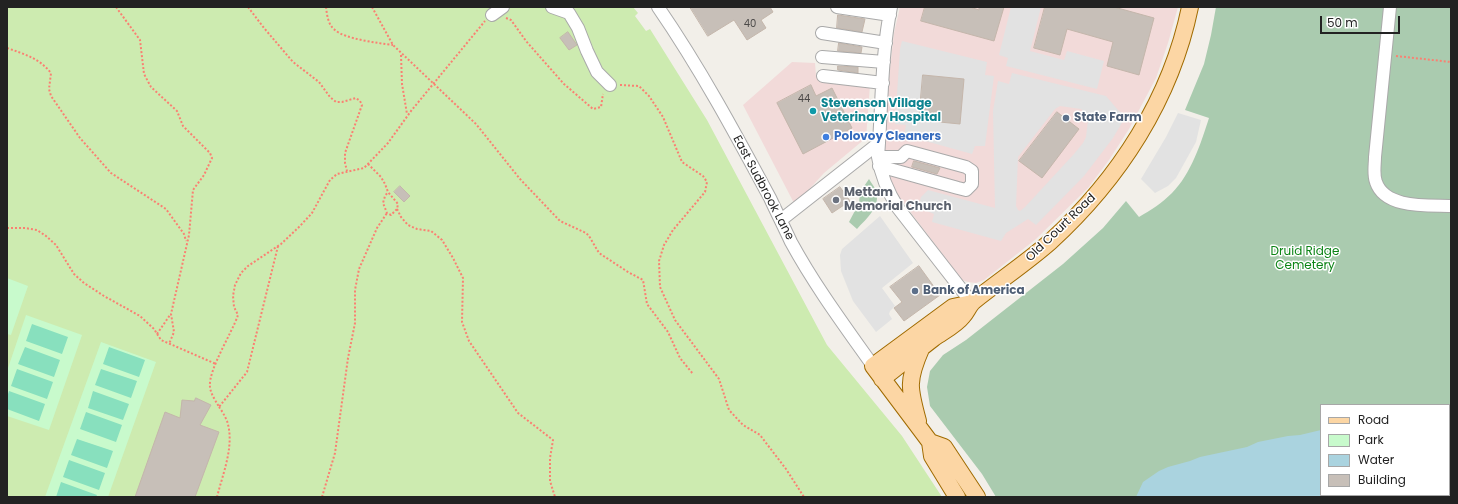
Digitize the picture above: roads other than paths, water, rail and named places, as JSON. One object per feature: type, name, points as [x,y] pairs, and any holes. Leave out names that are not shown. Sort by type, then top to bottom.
[{"type":"main road","name":"Old Court Road","points":[[882,379],[963,316],[972,303],[1050,242],[1087,206],[1122,162],[1142,133],[1177,54],[1190,7]]},
{"type":"main road","name":"Old Court Road","points":[[873,366],[953,307],[972,303]]},
{"type":"main road","points":[[921,348],[914,366],[910,384],[911,395],[932,456],[957,497]]},
{"type":"main road","points":[[873,366],[925,437],[944,447],[977,497]]},
{"type":"street","points":[[492,15],[503,7]]},
{"type":"street","points":[[552,7],[571,10],[597,72],[610,84]]},
{"type":"street","points":[[837,7],[891,11],[884,62],[878,161],[889,193],[898,208],[972,303]]},
{"type":"street","points":[[1390,7],[1375,157],[1376,181],[1381,191],[1390,199],[1412,204],[1451,206]]},
{"type":"street","name":"East Sudbrook Lane","points":[[663,9],[715,97],[781,220],[791,242],[823,296],[873,366]]},
{"type":"street","points":[[822,33],[886,43]]},
{"type":"street","points":[[822,57],[884,62]]},
{"type":"street","points":[[823,76],[883,83]]},
{"type":"street","points":[[781,220],[879,143]]},
{"type":"street","points":[[907,151],[966,167],[972,171],[972,184],[966,190],[878,161],[901,157],[907,151]]},
{"type":"water","points":[[1320,430],[1320,496],[1422,496],[1136,497],[1143,482],[1159,471],[1168,467],[1200,457],[1247,447],[1258,442]]},
{"type":"place","name":"Stevenson Village Veterinary Hospital","points":[[813,111]]},
{"type":"place","name":"State Farm","points":[[1066,118]]},
{"type":"place","name":"Polovoy Cleaners","points":[[826,137]]},
{"type":"place","name":"Mettam Memorial Church","points":[[836,200]]},
{"type":"place","name":"Bank of America","points":[[915,291]]},
{"type":"park label","name":"Druid Ridge Cemetery","points":[[1305,259]]}]
